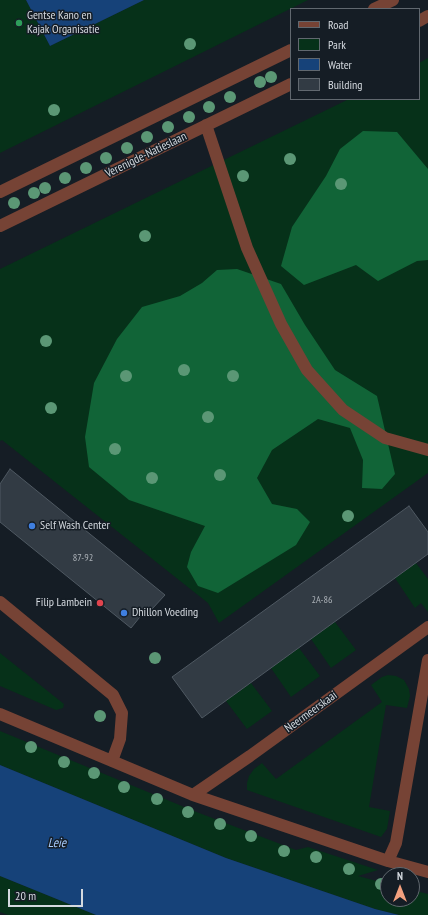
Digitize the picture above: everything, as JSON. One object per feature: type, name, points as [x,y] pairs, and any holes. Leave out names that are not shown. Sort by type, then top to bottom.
[{"type":"street","points":[[376,8],[393,0]]},
{"type":"street","points":[[0,192],[290,50]]},
{"type":"street","name":"Verenigde-Natieslaan","points":[[0,226],[290,84]]},
{"type":"street","points":[[206,125],[247,248],[281,324],[307,370],[344,410],[385,438],[428,450]]},
{"type":"street","points":[[0,602],[114,695],[122,713],[120,739],[112,761]]},
{"type":"street","name":"Neermeerskaai","points":[[193,795],[250,756],[428,627]]},
{"type":"street","points":[[388,861],[396,843],[428,660]]},
{"type":"street","points":[[0,714],[193,795],[388,861],[428,872]]},
{"type":"green space","points":[[0,0],[26,0],[50,46],[144,0],[308,0],[290,8],[0,153]]},
{"type":"green space","points":[[428,58],[428,473],[219,623],[208,603],[2,440],[0,441],[0,269],[347,100],[420,100],[420,62]]},
{"type":"green space","points":[[363,131],[397,132],[428,169],[428,260],[417,261],[378,281],[356,265],[304,285],[281,266],[292,227],[326,176],[340,149]]},
{"type":"green space","points":[[237,269],[281,284],[305,325],[335,370],[377,396],[395,474],[382,489],[362,488],[363,460],[350,428],[318,419],[272,450],[257,478],[272,504],[297,509],[310,522],[296,545],[218,593],[198,586],[187,567],[191,552],[205,526],[129,500],[89,467],[85,437],[94,383],[117,339],[142,307],[180,296],[202,283],[217,270]]},
{"type":"green space","points":[[416,563],[428,579],[428,612],[421,603],[415,608],[395,578]]},
{"type":"green space","points":[[335,622],[356,650],[331,668],[311,639]]},
{"type":"green space","points":[[299,648],[320,676],[291,697],[271,668]]},
{"type":"green space","points":[[0,653],[64,704],[63,708],[56,710],[0,686]]},
{"type":"green space","points":[[388,675],[396,676],[404,680],[409,689],[410,696],[407,708],[386,705],[369,807],[390,811],[387,829],[381,837],[247,790],[249,776],[254,769],[262,763],[276,779],[382,702],[371,685],[382,677]]},
{"type":"green space","points":[[251,683],[272,711],[247,729],[226,701]]},
{"type":"green space","points":[[0,731],[194,811],[296,850],[308,847],[378,870],[358,876],[380,882],[380,907],[420,907],[420,892],[428,894],[428,915],[399,915],[375,909],[226,858],[0,765]]},
{"type":"green space","points":[[0,876],[96,915],[8,915],[0,912]]},
{"type":"water","points":[[26,0],[144,0],[50,46]]},
{"type":"water","name":"Leie","points":[[0,765],[226,858],[375,909],[399,915],[96,915],[0,876]]},
{"type":"building","points":[[10,469],[165,595],[152,609],[148,607],[131,628],[0,522],[0,484]]},
{"type":"building","points":[[409,506],[428,532],[428,554],[202,718],[172,677]]},
{"type":"place","name":"Gentse Kano en Kajak Organisatie","points":[[19,23]]},
{"type":"place","name":"Self Wash Center","points":[[32,526]]},
{"type":"place","name":"Filip Lambein","points":[[100,603]]},
{"type":"place","name":"Dhillon Voeding","points":[[124,613]]}]
